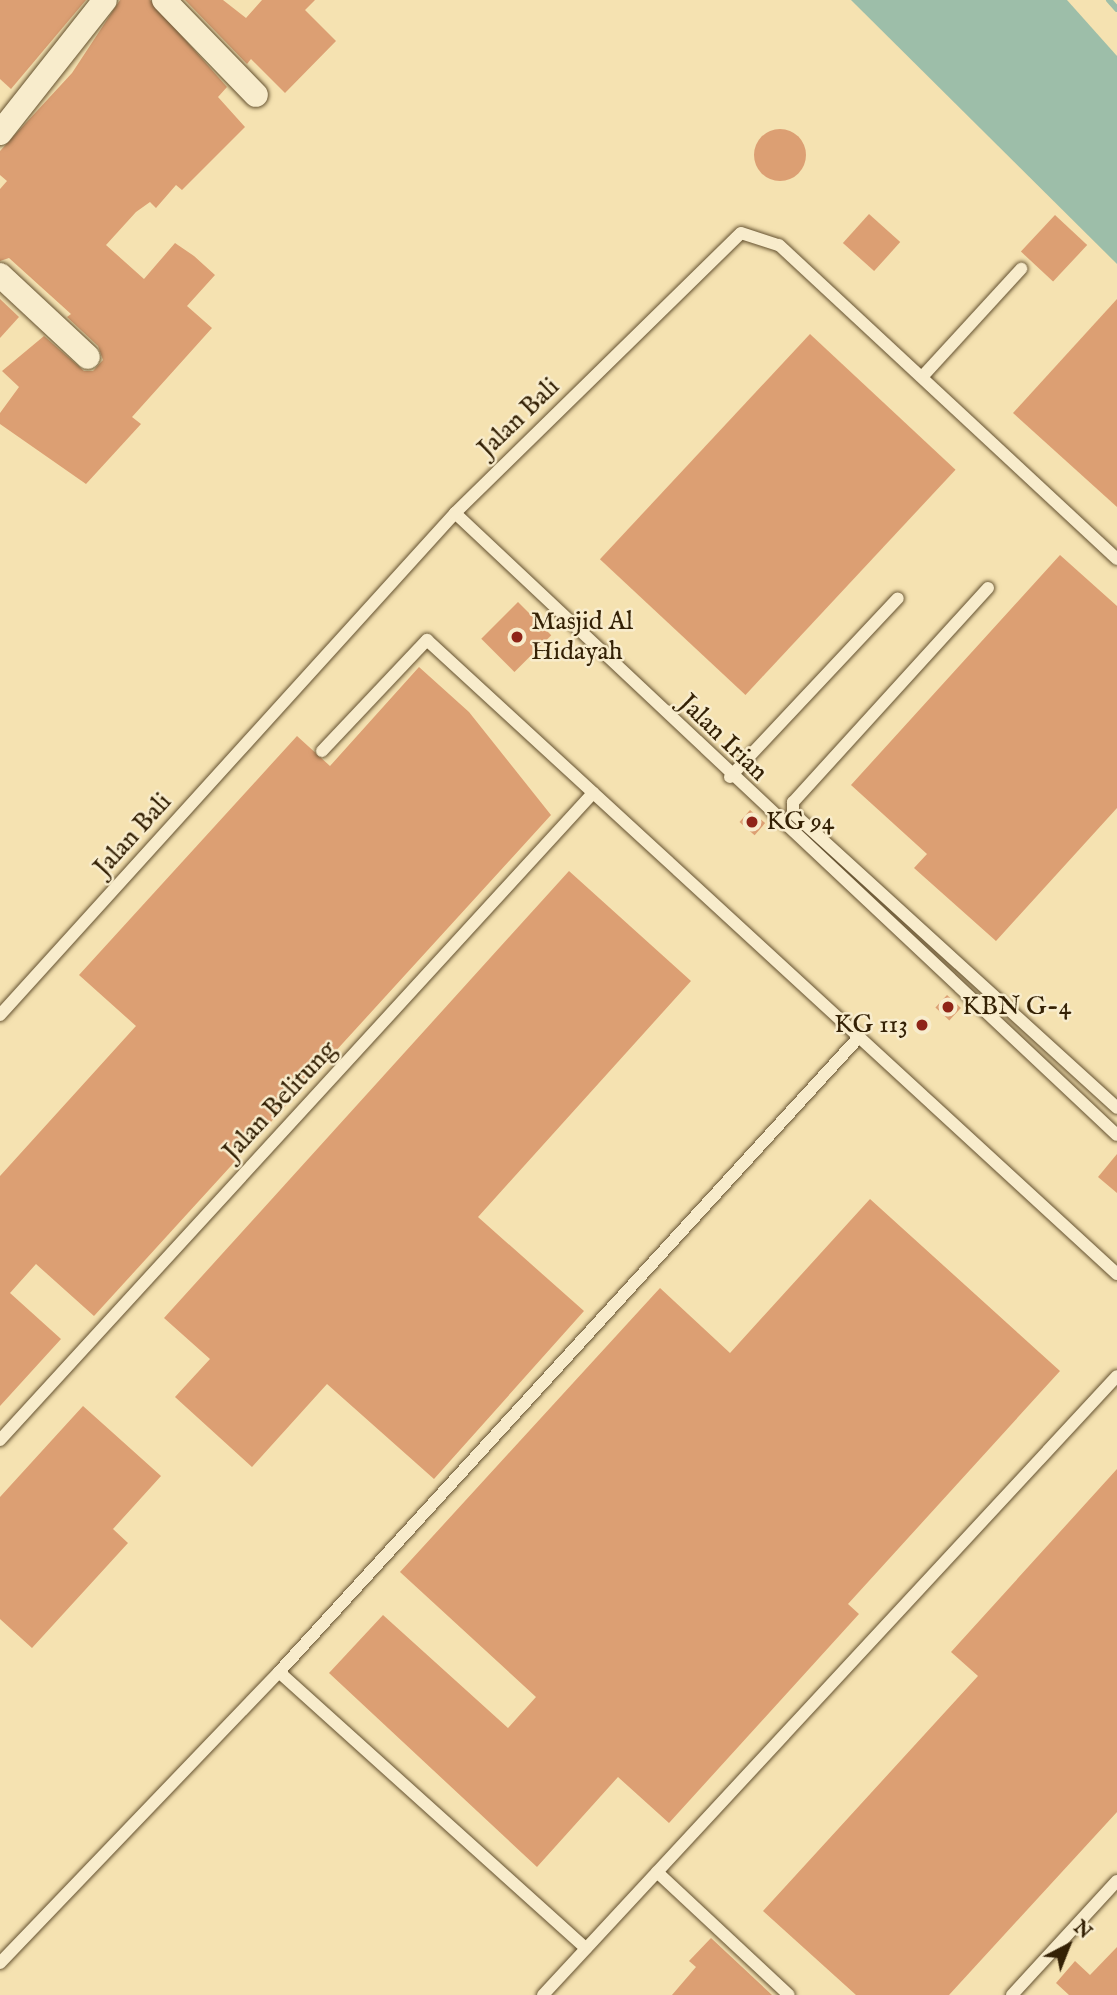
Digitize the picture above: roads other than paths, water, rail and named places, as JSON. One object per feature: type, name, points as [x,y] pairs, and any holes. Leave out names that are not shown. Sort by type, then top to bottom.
[{"type":"street","points":[[0,133],[105,0]]},
{"type":"street","points":[[164,0],[256,95]]},
{"type":"street","points":[[0,275],[88,357]]},
{"type":"lane","name":"Jalan Bali","points":[[0,1015],[455,513],[741,233],[779,245],[1117,559]]},
{"type":"lane","points":[[922,377],[1021,269]]},
{"type":"lane","name":"Jalan Irian","points":[[455,513],[730,777],[1117,1135]]},
{"type":"lane","points":[[988,588],[793,802],[793,813],[1117,1108]]},
{"type":"lane","points":[[730,777],[898,598]]},
{"type":"lane","points":[[322,751],[427,640],[1117,1274]]},
{"type":"lane","name":"Jalan Belitung","points":[[0,1440],[593,793]]},
{"type":"lane","points":[[0,1962],[279,1672],[859,1037]]},
{"type":"lane","points":[[543,1995],[1117,1376]]},
{"type":"lane","points":[[279,1672],[586,1948]]},
{"type":"lane","points":[[657,1872],[789,1995]]},
{"type":"lane","points":[[1012,1995],[1117,1881]]},
{"type":"waterway","points":[[1109,0],[1117,9]]},
{"type":"place","name":"Masjid Al Hidayah","points":[[517,637]]},
{"type":"place","name":"KG 94","points":[[752,822]]},
{"type":"place","name":"KBN G-4","points":[[948,1007]]},
{"type":"place","name":"KG 113","points":[[922,1025]]}]
